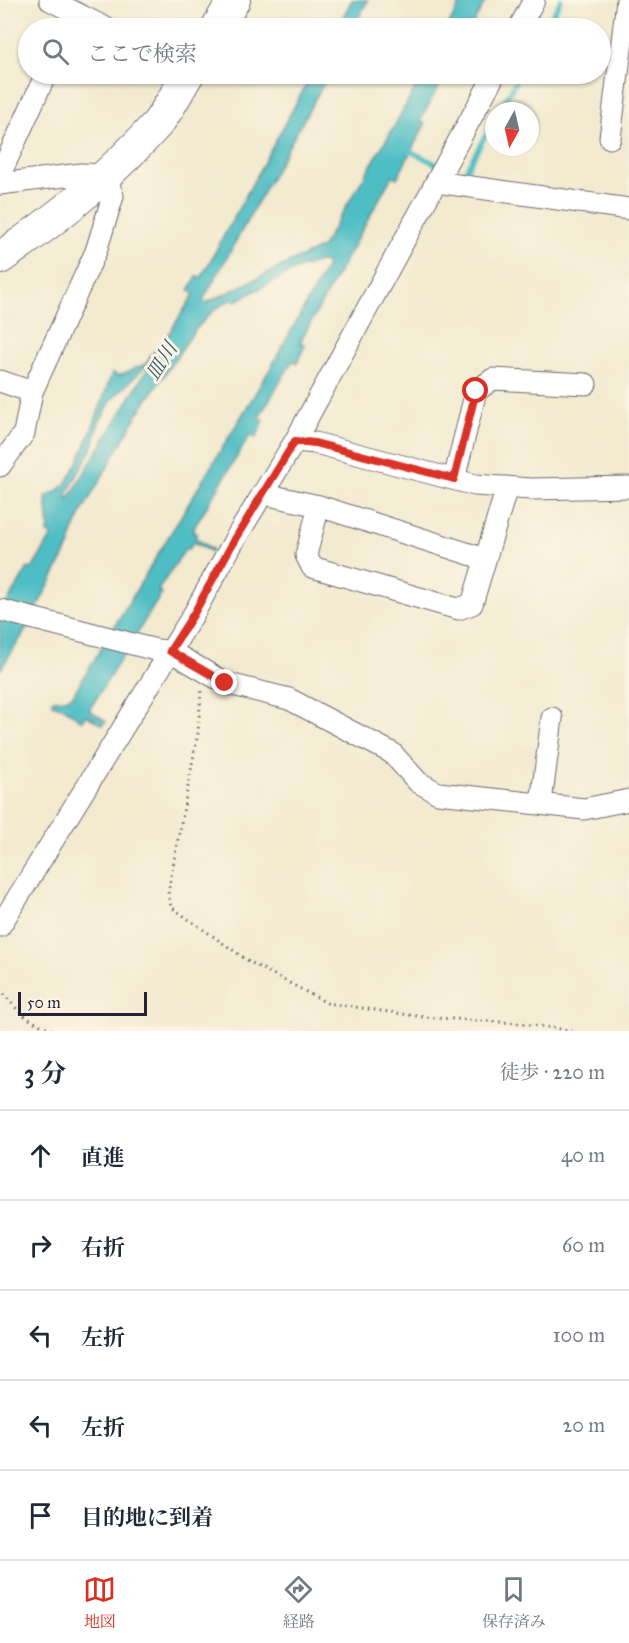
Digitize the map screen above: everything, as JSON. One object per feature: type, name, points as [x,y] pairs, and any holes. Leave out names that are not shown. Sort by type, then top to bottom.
[{"type":"highway","points":[[223,18],[234,0]]},
{"type":"highway","points":[[0,258],[65,209],[105,175],[158,123],[182,84]]},
{"type":"street","points":[[50,0],[72,13]]},
{"type":"street","points":[[524,18],[534,0]]},
{"type":"street","points":[[610,138],[627,0]]},
{"type":"street","points":[[0,175],[41,84]]},
{"type":"street","points":[[0,926],[163,651],[193,615],[235,539],[295,441],[490,84]]},
{"type":"street","points":[[0,184],[81,174],[105,175],[113,196],[96,251],[32,392],[24,433],[0,466]]},
{"type":"street","points":[[436,182],[629,209]]},
{"type":"street","points":[[454,479],[476,391],[493,379],[586,384]]},
{"type":"street","points":[[0,381],[32,392]]},
{"type":"street","points":[[295,441],[315,443],[475,485],[531,489],[629,487]]},
{"type":"street","points":[[319,507],[306,555],[312,567],[458,609],[472,604],[507,487]]},
{"type":"street","points":[[264,494],[319,507],[486,559]]},
{"type":"street","points":[[0,610],[163,651],[225,683],[289,699],[392,753],[418,782],[438,793],[584,809],[629,800]]},
{"type":"street","points":[[541,803],[552,718]]},
{"type":"path","points":[[203,670],[198,733],[168,892],[171,907],[249,962],[327,1003],[423,1017],[517,1023],[575,1031]]},
{"type":"path","points":[[0,989],[17,1011],[34,1024],[56,1031]]},
{"type":"water","points":[[352,0],[368,0],[358,18],[342,18]]},
{"type":"water","points":[[462,0],[486,0],[476,18],[452,18]]},
{"type":"water","name":"皿川","points":[[307,84],[323,84],[203,300],[206,303],[322,247],[417,84],[440,84],[420,121],[425,124],[397,178],[392,176],[300,342],[305,345],[297,363],[293,360],[259,417],[264,420],[256,438],[250,435],[192,531],[197,534],[195,538],[212,549],[212,552],[193,542],[189,549],[186,548],[158,590],[162,593],[89,710],[106,721],[103,725],[86,715],[82,721],[64,708],[52,704],[52,700],[66,699],[73,695],[270,369],[326,268],[326,262],[306,266],[236,301],[232,299],[215,309],[194,331],[139,412],[83,510],[72,534],[70,545],[22,636],[0,670],[0,614],[28,568],[32,569],[52,536],[47,532],[49,528],[46,497],[62,487],[76,465],[112,373],[119,376],[147,363],[165,340],[194,294],[189,290],[197,276],[201,278]],"holes":[[[145,367],[148,368],[68,500],[67,494],[93,446],[99,423],[112,399]]]},
{"type":"waterway","points":[[551,18],[561,0]]},
{"type":"waterway","points":[[504,102],[514,84]]},
{"type":"waterway","points":[[465,172],[485,136]]},
{"type":"waterway","points":[[406,149],[440,166]]},
{"type":"route","points":[[225,683],[170,651],[295,441],[315,443],[454,479],[476,391]]}]
